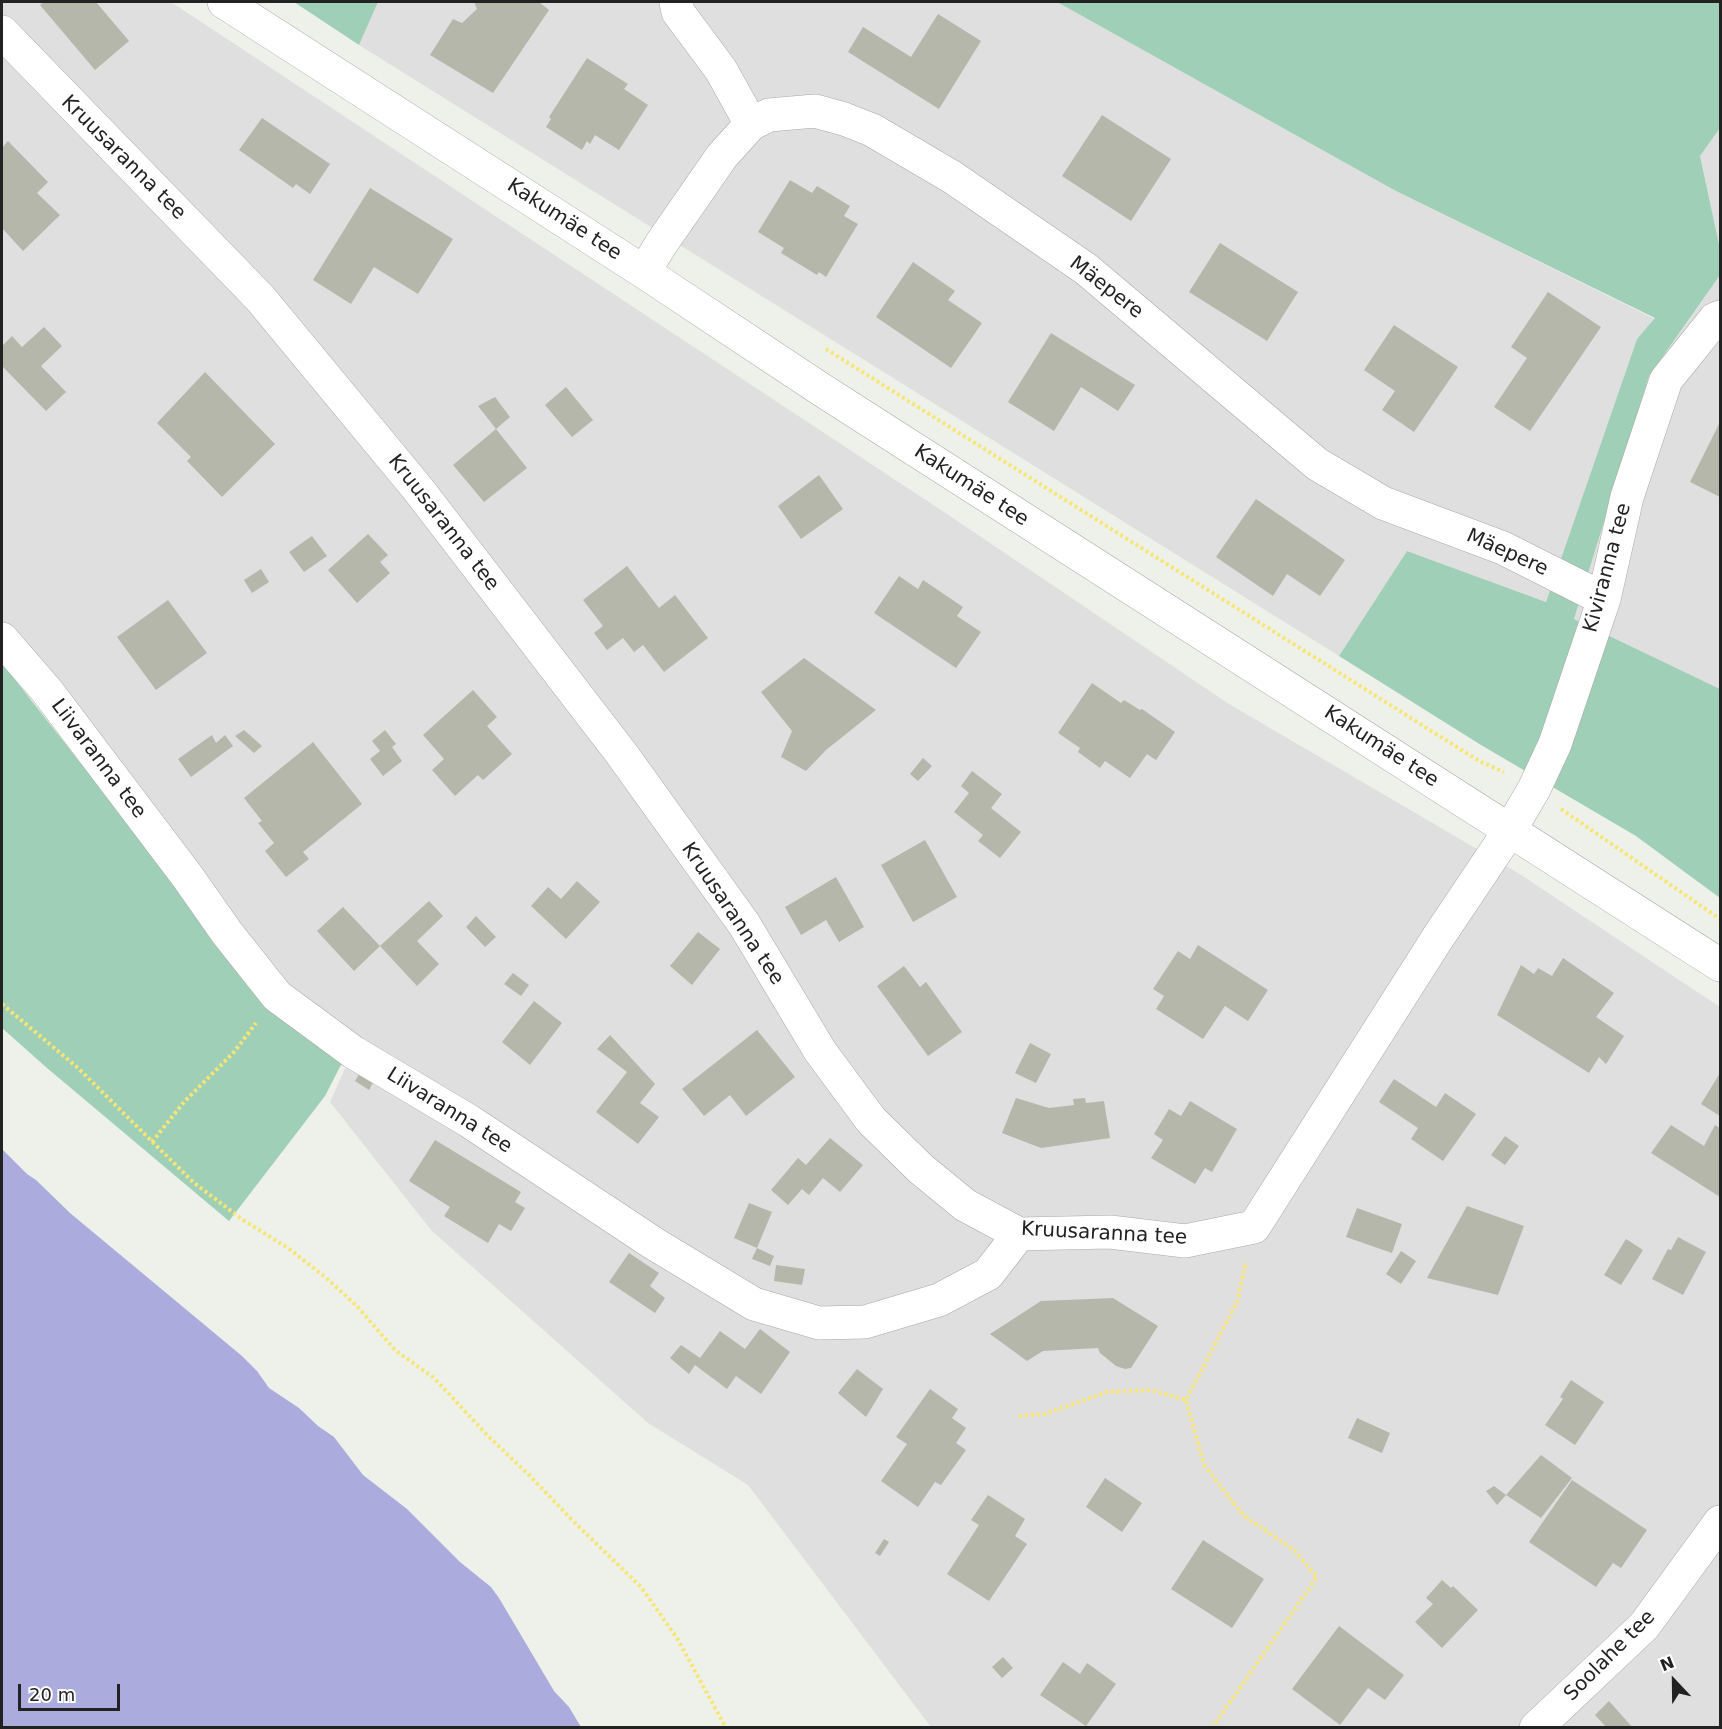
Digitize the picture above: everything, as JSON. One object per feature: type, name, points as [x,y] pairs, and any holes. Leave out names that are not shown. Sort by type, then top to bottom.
[{"type":"street","name":"Kakumäe tee","points":[[224,2],[644,272],[842,403],[1720,965]]},
{"type":"street","points":[[676,2],[678,12],[721,70],[751,124]]},
{"type":"street","name":"Kruusaranna tee","points":[[2,32],[260,298],[418,489],[621,753],[737,915],[820,1051],[871,1120],[921,1169],[965,1205],[1019,1234],[1110,1232],[1185,1241],[1254,1227]]},
{"type":"street","name":"Mäepere","points":[[644,272],[722,156],[751,124],[769,115],[815,111],[844,119],[872,130],[952,177],[1086,270],[1317,465],[1383,503],[1503,548],[1604,599]]},
{"type":"street","name":"Kiviranna tee","points":[[1510,830],[1534,789],[1554,744],[1604,599],[1627,497],[1666,380],[1715,319],[1720,317]]},
{"type":"street","name":"Liivaranna tee","points":[[2,639],[47,691],[187,876],[226,933],[277,996],[353,1052],[469,1121],[653,1243],[754,1304],[819,1323],[865,1322],[939,1300],[988,1274],[1019,1234]]},
{"type":"street","points":[[1254,1227],[1437,939],[1510,830]]},
{"type":"street","name":"Soolahe tee","points":[[1536,1728],[1644,1626],[1720,1522]]},
{"type":"path","points":[[821,345],[1479,761],[1534,789],[1720,919]]},
{"type":"path","points":[[152,1142],[184,1102],[234,1052],[277,996]]},
{"type":"path","points":[[2,1004],[78,1068],[193,1182],[243,1221],[288,1248],[356,1305],[395,1350],[434,1378],[489,1437],[641,1587],[677,1638],[726,1728]]},
{"type":"path","points":[[1212,1728],[1317,1578],[1294,1550],[1243,1515],[1204,1465],[1186,1400],[1237,1302],[1254,1227]]},
{"type":"path","points":[[1019,1416],[1045,1413],[1107,1392],[1151,1390],[1186,1400]]},
{"type":"shaded area","points":[[2,2],[171,2],[947,514],[1229,704],[1518,873],[1720,1007],[1720,1727],[931,1727],[748,1485],[648,1423],[431,1230],[330,1102],[353,1051],[277,996],[2,639]]},
{"type":"shaded area","points":[[378,2],[1057,2],[1394,190],[1655,319],[1637,339],[1546,602],[1407,551],[1339,656],[359,45]]},
{"type":"shaded area","points":[[1720,128],[1720,249],[1700,156]]},
{"type":"shaded area","points":[[1720,275],[1720,689],[1574,619],[1649,376]]},
{"type":"green space","points":[[294,2],[378,2],[359,45]]},
{"type":"green space","points":[[1057,2],[1720,2],[1720,128],[1700,156],[1720,249],[1720,275],[1649,376],[1574,619],[1720,689],[1720,898],[1636,836],[1481,745],[1339,656],[1407,551],[1546,602],[1637,339],[1655,318],[1394,190]]},
{"type":"green space","points":[[2,663],[219,940],[345,1057],[325,1096],[229,1221],[2,1028]]},
{"type":"water","points":[[2,1149],[70,1213],[242,1356],[269,1388],[299,1408],[334,1437],[363,1475],[407,1509],[460,1562],[491,1587],[554,1691],[569,1707],[581,1727],[2,1727]]},
{"type":"building","points":[[44,2],[96,2],[129,41],[95,70],[40,5]]},
{"type":"building","points":[[474,2],[539,2],[549,10],[493,93],[430,55],[453,19],[462,23],[477,9]]},
{"type":"building","points":[[938,14],[981,41],[939,109],[848,52],[863,27],[911,57]]},
{"type":"building","points":[[587,58],[628,84],[624,89],[648,105],[619,150],[595,135],[590,144],[587,141],[582,150],[546,127],[551,119],[549,117]]},
{"type":"building","points":[[1102,115],[1171,159],[1131,221],[1062,176]]},
{"type":"building","points":[[262,118],[330,164],[310,194],[296,184],[293,188],[239,150]]},
{"type":"building","points":[[8,141],[48,182],[37,193],[60,215],[23,251],[2,228],[2,148]]},
{"type":"building","points":[[790,180],[812,193],[817,186],[850,206],[844,216],[858,224],[826,277],[819,272],[817,275],[781,253],[784,248],[758,232]]},
{"type":"building","points":[[370,188],[453,239],[418,294],[374,267],[351,304],[313,280]]},
{"type":"building","points":[[1220,243],[1298,292],[1267,341],[1189,292]]},
{"type":"building","points":[[913,262],[955,291],[948,300],[982,323],[951,368],[876,317]]},
{"type":"building","points":[[1548,292],[1601,327],[1530,431],[1494,407],[1527,358],[1511,347]]},
{"type":"building","points":[[1394,325],[1458,367],[1414,432],[1382,410],[1395,391],[1364,370]]},
{"type":"building","points":[[44,327],[62,346],[41,366],[66,392],[46,411],[2,366],[2,346],[12,336],[22,347]]},
{"type":"building","points":[[1051,333],[1135,385],[1118,411],[1081,387],[1054,431],[1008,402]]},
{"type":"building","points":[[205,372],[275,444],[222,497],[187,461],[191,457],[157,423]]},
{"type":"building","points":[[566,387],[593,420],[572,437],[545,405]]},
{"type":"building","points":[[495,397],[510,417],[496,429],[478,406]]},
{"type":"building","points":[[1720,422],[1720,497],[1690,482]]},
{"type":"building","points":[[496,429],[527,468],[484,502],[453,465]]},
{"type":"building","points":[[819,475],[843,509],[801,539],[778,506]]},
{"type":"building","points":[[1256,499],[1345,560],[1320,596],[1287,574],[1273,596],[1216,557]]},
{"type":"building","points":[[368,534],[388,555],[380,562],[390,573],[357,603],[328,570]]},
{"type":"building","points":[[312,536],[327,556],[304,572],[289,552]]},
{"type":"building","points":[[627,566],[659,608],[675,595],[708,638],[664,672],[643,645],[634,652],[623,638],[607,650],[594,633],[603,626],[583,600]]},
{"type":"building","points":[[261,569],[269,582],[252,593],[244,580]]},
{"type":"building","points":[[899,576],[918,589],[923,580],[963,607],[957,616],[981,632],[956,668],[874,613]]},
{"type":"building","points":[[168,600],[207,653],[156,690],[117,637]]},
{"type":"building","points":[[804,658],[876,710],[826,750],[806,771],[781,757],[792,731],[761,692]]},
{"type":"building","points":[[1092,683],[1121,703],[1124,700],[1142,709],[1175,732],[1156,760],[1147,754],[1130,778],[1105,761],[1100,768],[1078,752],[1080,748],[1058,733]]},
{"type":"building","points":[[473,690],[497,717],[487,726],[512,754],[483,780],[478,775],[455,796],[432,770],[444,759],[423,735]]},
{"type":"building","points":[[244,730],[262,746],[254,753],[235,736]]},
{"type":"building","points":[[385,730],[396,744],[392,747],[402,761],[383,776],[370,759],[380,751],[372,741]]},
{"type":"building","points":[[212,735],[216,743],[225,735],[233,746],[191,777],[178,759]]},
{"type":"building","points":[[313,742],[362,804],[303,852],[309,859],[286,877],[265,851],[274,843],[258,823],[262,821],[244,798]]},
{"type":"building","points":[[923,758],[932,766],[918,781],[910,774]]},
{"type":"building","points":[[972,771],[1002,794],[991,808],[1021,832],[1000,858],[978,841],[983,835],[954,812],[969,793],[961,786]]},
{"type":"building","points":[[925,840],[957,897],[913,922],[881,865]]},
{"type":"building","points":[[836,877],[864,927],[839,942],[826,920],[801,935],[785,907]]},
{"type":"building","points":[[577,881],[600,902],[566,939],[531,906],[548,887],[561,899]]},
{"type":"building","points":[[429,901],[443,916],[417,941],[439,964],[417,986],[380,946]]},
{"type":"building","points":[[343,907],[380,946],[354,971],[317,931]]},
{"type":"building","points":[[476,916],[496,937],[485,947],[466,927]]},
{"type":"building","points":[[698,932],[720,949],[692,985],[670,966]]},
{"type":"building","points":[[1198,945],[1268,990],[1248,1021],[1225,1006],[1203,1039],[1156,1009],[1164,996],[1153,989],[1178,951],[1190,959]]},
{"type":"building","points":[[1563,958],[1614,993],[1596,1017],[1624,1036],[1606,1064],[1599,1057],[1589,1073],[1497,1015],[1521,965],[1534,974],[1538,968],[1552,976]]},
{"type":"building","points":[[904,966],[920,987],[926,982],[962,1032],[928,1056],[877,986]]},
{"type":"building","points":[[513,973],[529,985],[521,996],[504,984]]},
{"type":"building","points":[[534,1001],[562,1023],[530,1065],[502,1042]]},
{"type":"building","points":[[757,1030],[795,1077],[746,1116],[730,1095],[704,1116],[682,1089]]},
{"type":"building","points":[[610,1035],[655,1084],[640,1103],[659,1117],[638,1144],[596,1112],[627,1072],[597,1049]]},
{"type":"building","points":[[1030,1043],[1051,1054],[1036,1083],[1015,1073]]},
{"type":"building","points":[[363,1067],[377,1075],[369,1090],[355,1081]]},
{"type":"building","points":[[1720,1073],[1720,1116],[1701,1104]]},
{"type":"building","points":[[1394,1079],[1436,1107],[1445,1093],[1476,1114],[1443,1161],[1411,1139],[1418,1128],[1379,1102]]},
{"type":"building","points":[[1016,1098],[1049,1108],[1074,1105],[1073,1099],[1085,1098],[1086,1103],[1104,1101],[1110,1138],[1041,1148],[1002,1133]]},
{"type":"building","points":[[1190,1101],[1237,1129],[1212,1172],[1205,1168],[1195,1184],[1151,1158],[1163,1140],[1154,1134],[1169,1109],[1181,1116]]},
{"type":"building","points":[[1671,1125],[1704,1146],[1715,1125],[1720,1128],[1720,1197],[1651,1153]]},
{"type":"building","points":[[1505,1136],[1519,1146],[1505,1165],[1491,1155]]},
{"type":"building","points":[[830,1138],[863,1165],[840,1192],[823,1178],[809,1195],[802,1189],[788,1205],[771,1190],[798,1158],[806,1165]]},
{"type":"building","points":[[435,1140],[521,1192],[515,1202],[525,1208],[511,1231],[499,1224],[488,1243],[444,1216],[450,1207],[409,1181]]},
{"type":"building","points":[[749,1203],[772,1212],[757,1248],[734,1238]]},
{"type":"building","points":[[1467,1206],[1524,1226],[1498,1295],[1427,1278]]},
{"type":"building","points":[[1357,1208],[1402,1224],[1392,1253],[1346,1237]]},
{"type":"building","points":[[1678,1237],[1706,1252],[1683,1295],[1652,1279],[1668,1249],[1671,1250]]},
{"type":"building","points":[[1626,1239],[1643,1250],[1621,1285],[1604,1275]]},
{"type":"building","points":[[757,1248],[774,1256],[770,1266],[752,1259]]},
{"type":"building","points":[[1401,1251],[1416,1261],[1401,1284],[1386,1274]]},
{"type":"building","points":[[629,1253],[659,1273],[650,1286],[665,1298],[655,1313],[609,1282]]},
{"type":"building","points":[[776,1265],[805,1269],[802,1285],[774,1281]]},
{"type":"building","points":[[1113,1298],[1158,1326],[1131,1368],[1116,1366],[1100,1353],[1098,1348],[1043,1351],[1027,1361],[990,1334],[1041,1301]]},
{"type":"building","points":[[760,1329],[790,1352],[761,1394],[736,1376],[727,1389],[695,1365],[689,1374],[670,1358],[681,1345],[700,1358],[720,1331],[745,1349]]},
{"type":"building","points":[[857,1369],[883,1389],[866,1417],[838,1393]]},
{"type":"building","points":[[1571,1380],[1604,1402],[1575,1445],[1545,1425],[1563,1399],[1560,1397]]},
{"type":"building","points":[[930,1389],[958,1409],[952,1418],[966,1428],[956,1443],[966,1450],[941,1485],[935,1482],[918,1507],[881,1481],[907,1444],[896,1437]]},
{"type":"building","points":[[1357,1418],[1390,1433],[1382,1453],[1348,1438]]},
{"type":"building","points":[[1541,1455],[1572,1478],[1541,1518],[1506,1495]]},
{"type":"building","points":[[1105,1478],[1142,1503],[1122,1532],[1086,1507]]},
{"type":"building","points":[[1572,1480],[1647,1530],[1621,1568],[1613,1563],[1596,1587],[1529,1542]]},
{"type":"building","points":[[1494,1486],[1506,1495],[1497,1505],[1486,1491]]},
{"type":"building","points":[[988,1495],[1025,1519],[1015,1536],[1027,1544],[989,1601],[947,1574],[979,1525],[971,1520]]},
{"type":"building","points":[[884,1539],[889,1542],[880,1556],[875,1553]]},
{"type":"building","points":[[1203,1540],[1264,1579],[1232,1628],[1171,1589]]},
{"type":"building","points":[[1442,1580],[1451,1588],[1453,1586],[1478,1610],[1442,1648],[1415,1622],[1433,1604],[1426,1598]]},
{"type":"building","points":[[1339,1626],[1404,1675],[1385,1700],[1368,1688],[1340,1725],[1292,1689]]},
{"type":"building","points":[[1003,1657],[1013,1668],[1002,1678],[992,1667]]},
{"type":"building","points":[[1063,1662],[1080,1674],[1087,1663],[1116,1684],[1086,1726],[1040,1695]]},
{"type":"building","points":[[1609,1701],[1633,1728],[1607,1728],[1595,1715]]}]
